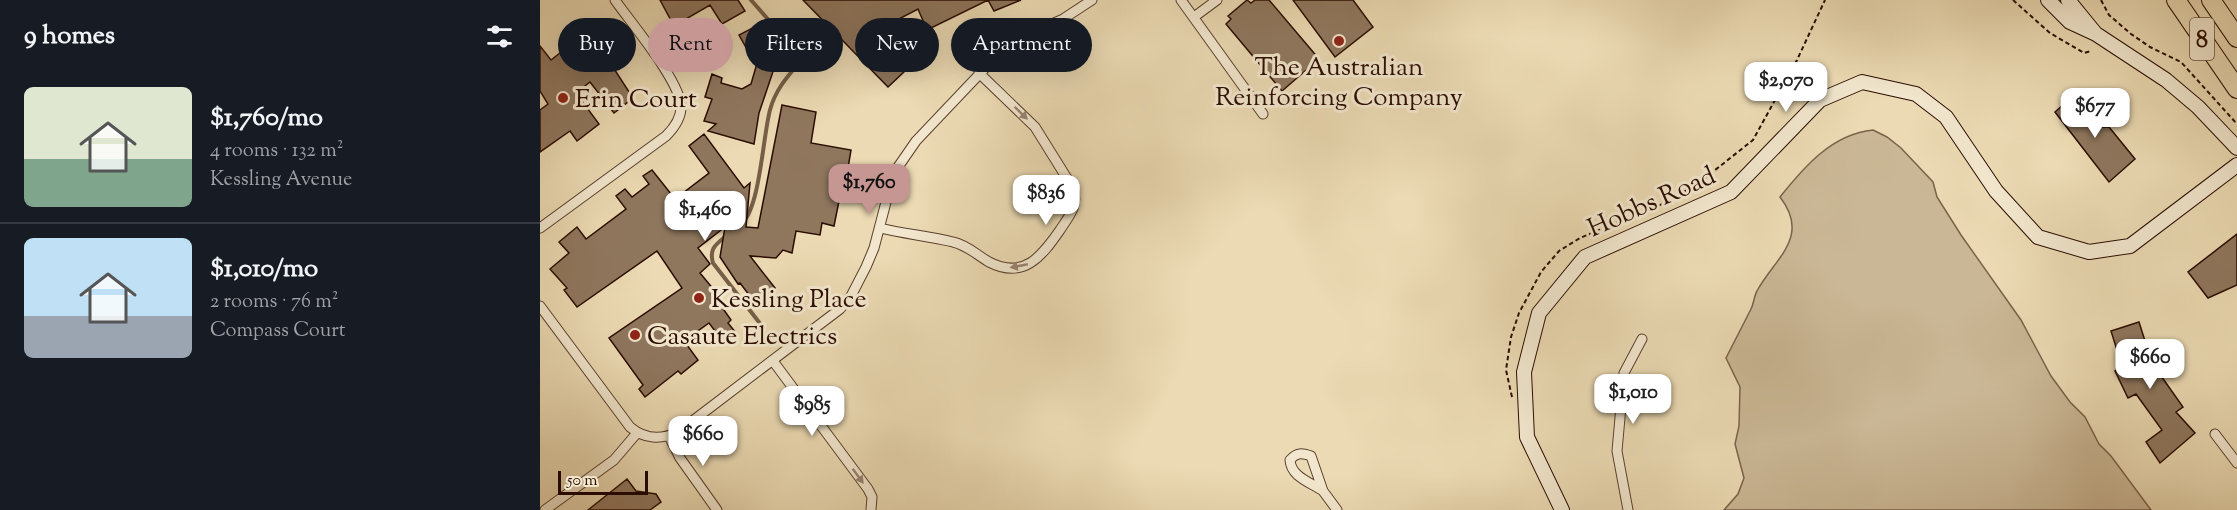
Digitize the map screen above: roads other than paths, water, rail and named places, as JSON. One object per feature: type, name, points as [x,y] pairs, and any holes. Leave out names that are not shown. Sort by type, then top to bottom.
[{"type":"highway","name":"8","points":[[2176,0],[2237,89]]},
{"type":"highway","name":"8","points":[[2211,0],[2237,38]]},
{"type":"street","points":[[540,228],[666,136],[678,120],[681,108],[675,85],[615,0]]},
{"type":"street","points":[[540,306],[615,410],[637,433],[652,437],[669,436],[678,432],[830,318],[851,296],[870,258],[891,183],[908,151],[1000,50],[1017,37],[1063,19],[1092,0]]},
{"type":"street","points":[[1181,0],[1263,114]]},
{"type":"street","points":[[1194,17],[1217,0]]},
{"type":"street","points":[[2048,0],[2070,22],[2096,34],[2150,68],[2182,92],[2214,122],[2237,148]]},
{"type":"street","points":[[2068,0],[2096,34]]},
{"type":"street","points":[[880,228],[953,242],[972,250],[988,261],[1008,268],[1017,268],[1029,264],[1042,254],[1072,212],[1076,197],[1073,188],[1040,134],[979,73]]},
{"type":"street","name":"Hobbs Road","points":[[1562,510],[1527,437],[1524,372],[1539,313],[1585,257],[1731,192],[1820,100],[1863,82],[1916,94],[1946,117],[1996,191],[2038,237],[2089,252],[2130,246],[2237,165]]},
{"type":"street","points":[[1628,510],[1617,451],[1624,374],[1642,339]]},
{"type":"street","points":[[773,361],[868,489],[872,497],[871,510]]},
{"type":"street","points":[[545,510],[614,460],[637,433]]},
{"type":"street","points":[[2215,434],[2237,463]]},
{"type":"street","points":[[669,436],[684,464],[717,510]]},
{"type":"street","points":[[1323,490],[1337,510]]},
{"type":"waterway","points":[[743,222],[749,213],[757,186],[772,103],[799,63],[795,50],[751,0]]},
{"type":"waterway","points":[[726,236],[714,248],[713,263],[762,326]]},
{"type":"place","name":"The Australian Reinforcing Company","points":[[1339,41]]},
{"type":"place","name":"Erin Court","points":[[563,98]]},
{"type":"place","name":"Kessling Place","points":[[699,298]]},
{"type":"place","name":"Casaute Electrics","points":[[635,335]]}]
